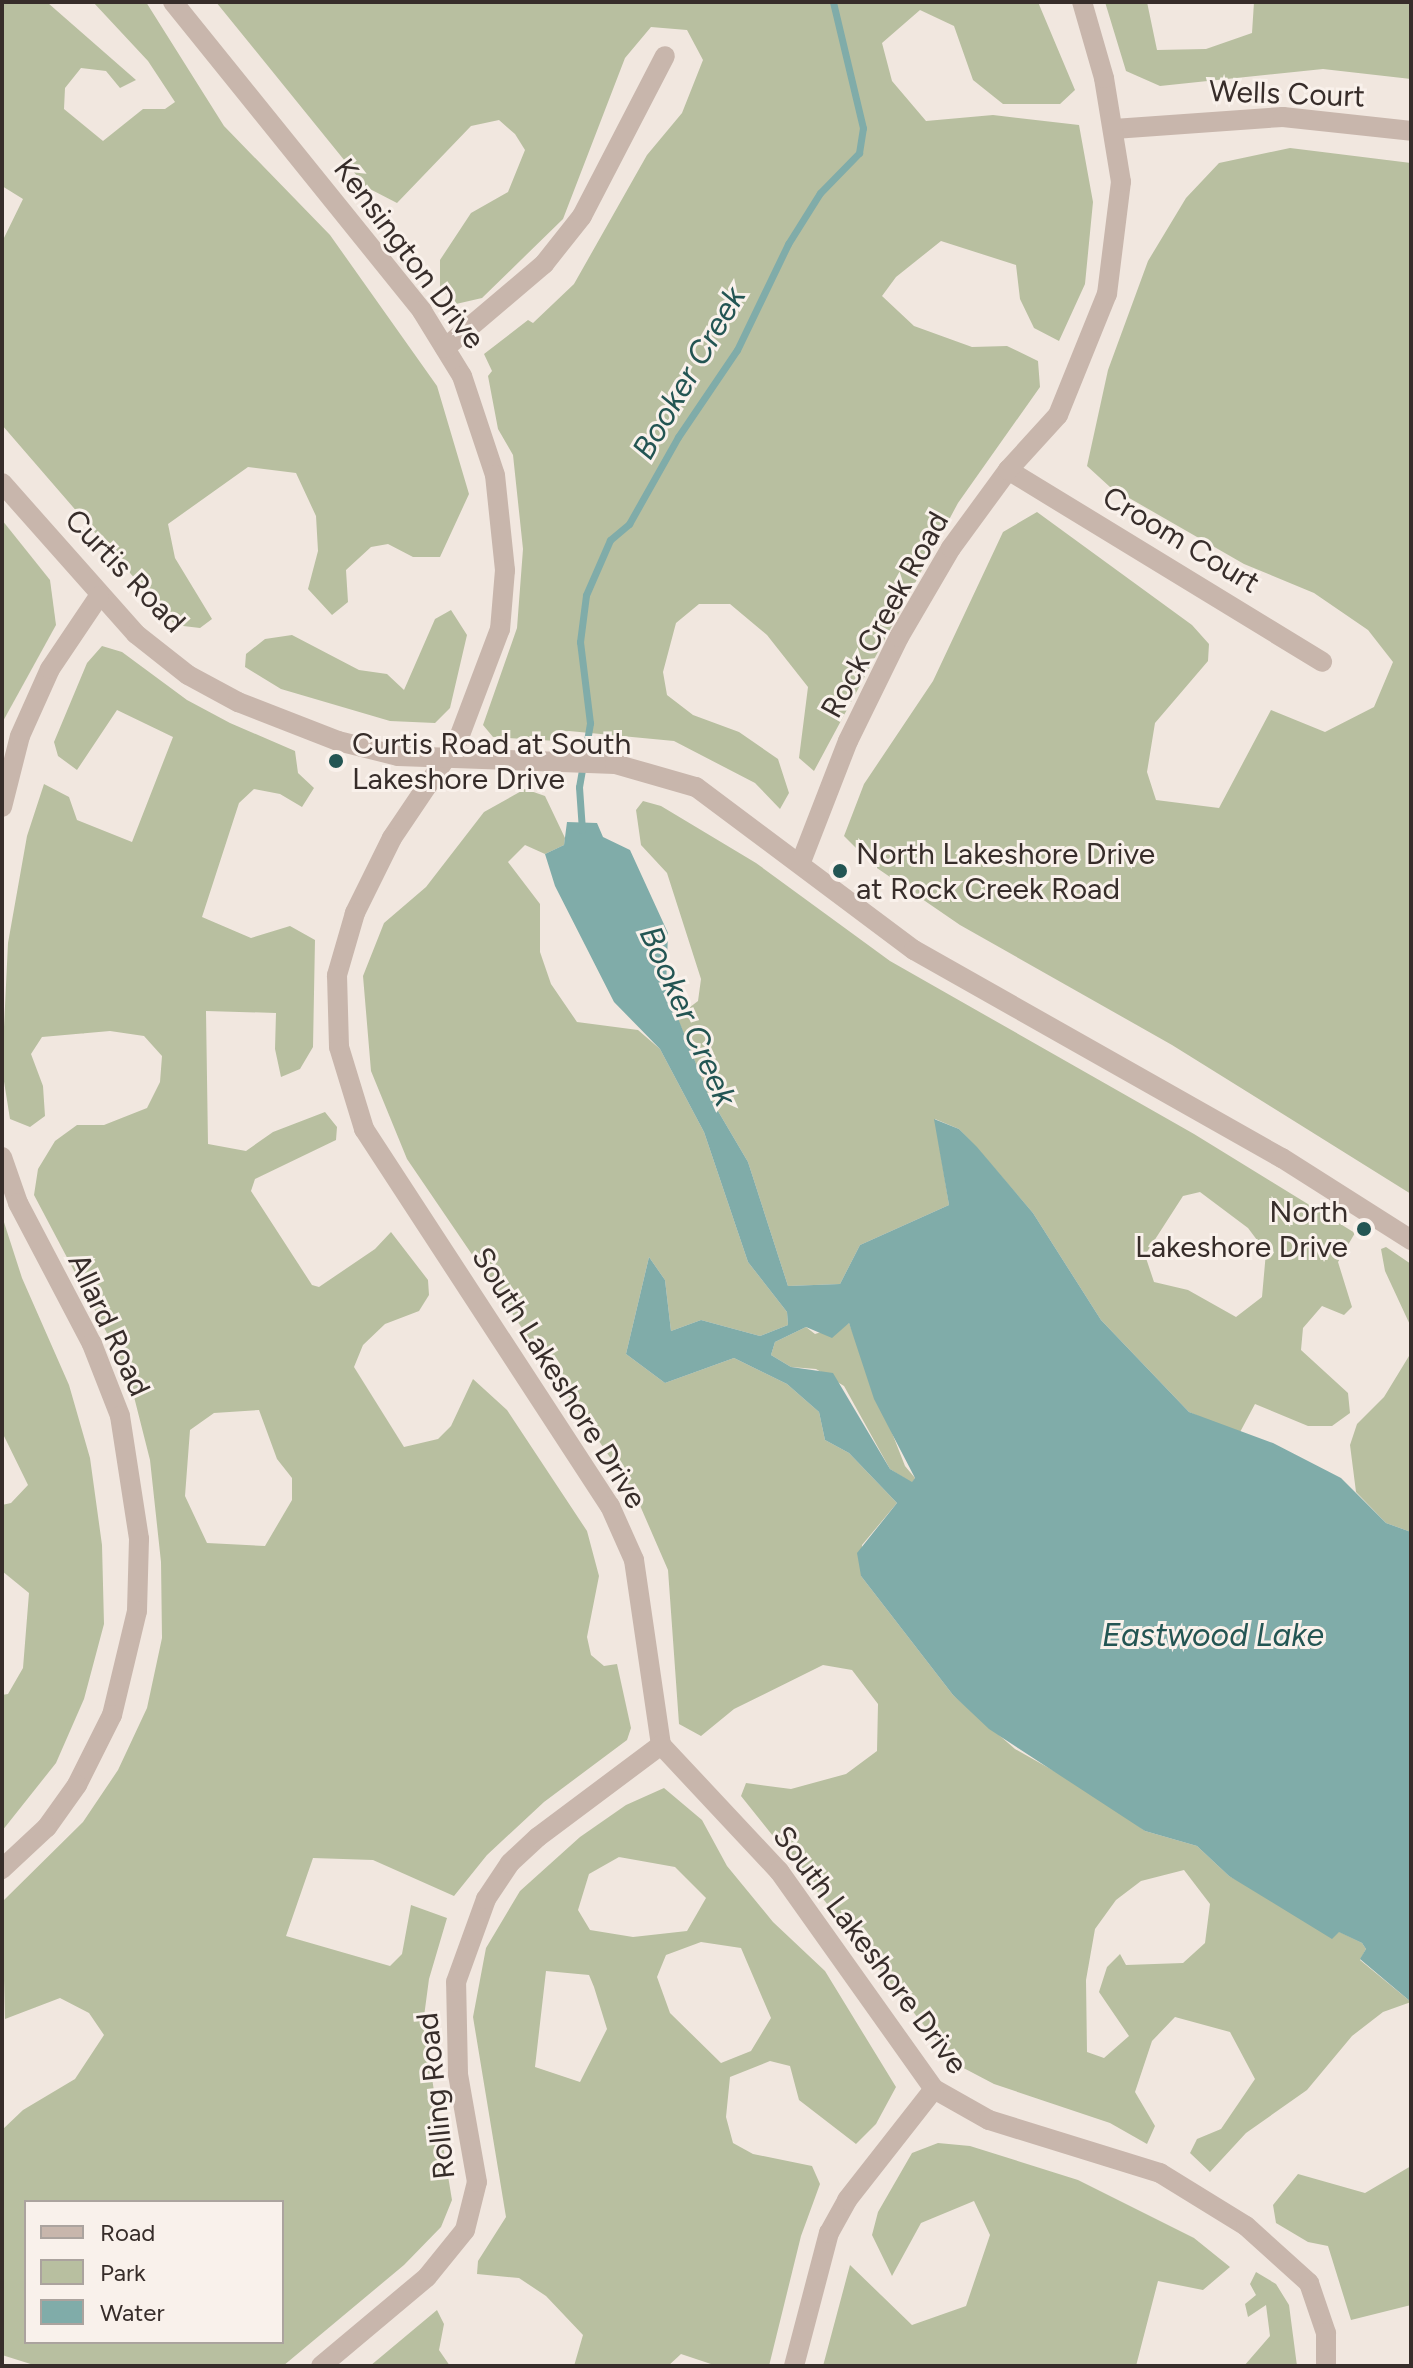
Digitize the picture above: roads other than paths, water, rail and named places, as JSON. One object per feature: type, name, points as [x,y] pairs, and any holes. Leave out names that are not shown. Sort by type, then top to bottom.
[{"type":"street","name":"Kensington Drive","points":[[173,2],[422,311],[462,376],[495,475],[505,570],[500,629],[483,682],[443,761]]},
{"type":"street","name":"Rock Creek Road","points":[[801,862],[848,741],[899,637],[951,548],[1008,470],[1058,415],[1107,294],[1121,182],[1114,129],[1082,2]]},
{"type":"street","points":[[445,348],[544,264],[582,216],[665,56]]},
{"type":"street","name":"Wells Court","points":[[1114,129],[1283,117],[1411,131]]},
{"type":"street","name":"Croom Court","points":[[1008,470],[1322,662]]},
{"type":"street","name":"Curtis Road","points":[[2,483],[99,596],[188,675],[238,702],[338,741],[443,761]]},
{"type":"street","points":[[2,807],[20,736],[50,669],[99,596]]},
{"type":"street","points":[[443,761],[615,764],[696,787],[801,862],[914,950],[1282,1158],[1411,1240]]},
{"type":"street","name":"South Lakeshore Drive","points":[[443,761],[392,838],[355,913],[337,975],[339,1047],[364,1129],[610,1506],[634,1560],[661,1745],[779,1871],[934,2089],[989,2120],[1160,2173],[1246,2226],[1309,2283],[1326,2333],[1326,2366]]},
{"type":"street","name":"Allard Road","points":[[2,1157],[18,1203],[92,1344],[120,1416],[139,1539],[137,1611],[112,1715],[77,1785],[47,1827],[2,1869]]},
{"type":"street","name":"Rolling Road","points":[[321,2366],[427,2277],[465,2230],[477,2182],[458,2074],[456,1982],[486,1899],[510,1863],[538,1837],[661,1745]]},
{"type":"street","points":[[794,2366],[829,2233],[847,2200],[934,2089]]},
{"type":"water","name":"Eastwood Lake","points":[[567,822],[597,823],[603,837],[630,850],[668,933],[666,988],[708,1094],[748,1162],[788,1286],[840,1284],[860,1245],[949,1205],[934,1119],[959,1129],[977,1147],[1033,1213],[1101,1320],[1189,1412],[1273,1443],[1341,1478],[1386,1523],[1411,1532],[1411,2002],[1360,1959],[1366,1949],[1362,1943],[1339,1932],[1332,1939],[1229,1876],[1197,1846],[1145,1831],[989,1729],[953,1695],[861,1576],[857,1553],[897,1503],[849,1453],[825,1440],[819,1412],[787,1384],[734,1358],[665,1383],[626,1354],[649,1257],[665,1280],[671,1331],[701,1320],[760,1336],[788,1325],[787,1312],[748,1262],[704,1132],[660,1049],[614,1002],[555,886],[545,854],[564,845]],"holes":[[[849,1323],[874,1399],[915,1478],[912,1482],[890,1469],[833,1373],[791,1367],[771,1355],[775,1342],[806,1327],[832,1338]]]},
{"type":"waterway","name":"Booker Creek","points":[[582,830],[579,787],[590,723],[580,642],[586,595],[610,540],[629,524],[678,437],[737,350],[788,244],[820,193],[859,153],[863,128],[833,2]]},
{"type":"place","name":"Curtis Road at South Lakeshore Drive","points":[[336,761]]},
{"type":"place","name":"North Lakeshore Drive at Rock Creek Road","points":[[840,871]]},
{"type":"place","name":"North Lakeshore Drive","points":[[1364,1229]]}]
